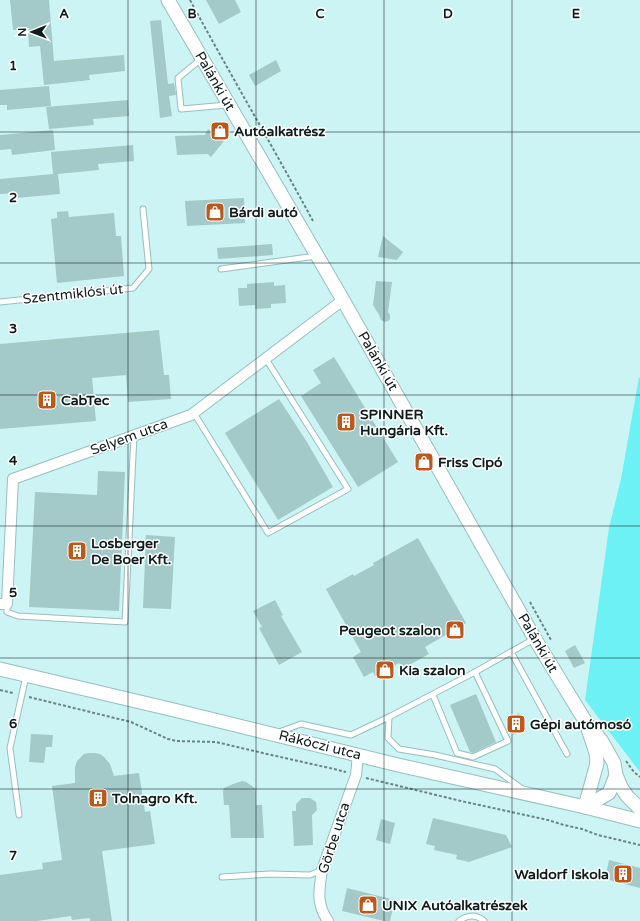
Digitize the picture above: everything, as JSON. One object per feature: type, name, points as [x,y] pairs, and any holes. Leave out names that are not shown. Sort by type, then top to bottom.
[{"type":"street","name":"Palánki út","points":[[168,0],[343,300],[535,639],[587,724],[601,740],[614,763],[620,787],[640,809]]},
{"type":"street","name":"Selyem utca","points":[[4,604],[13,479],[191,415],[343,300]]},
{"type":"street","name":"Rákóczi utca","points":[[0,669],[398,765],[585,806],[640,821]]},
{"type":"street","name":"Palánki út","points":[[585,806],[597,763],[596,753],[587,724]]},
{"type":"street","name":"Görbe utca","points":[[328,921],[320,904],[322,870],[356,775],[358,755]]},
{"type":"street","points":[[585,806],[609,793],[616,775]]},
{"type":"lane","points":[[202,59],[178,78],[181,109],[229,105]]},
{"type":"lane","name":"Szentmiklósi út","points":[[0,302],[133,288],[149,269],[143,209]]},
{"type":"lane","points":[[221,269],[317,256]]},
{"type":"lane","points":[[194,412],[268,533],[348,489],[266,358]]},
{"type":"lane","points":[[4,604],[7,612],[18,616],[126,622],[134,436]]},
{"type":"lane","points":[[273,734],[301,724],[351,735],[433,695],[535,639]]},
{"type":"lane","points":[[511,652],[567,754]]},
{"type":"lane","points":[[433,695],[457,753],[473,756],[508,741],[476,672]]},
{"type":"lane","points":[[19,815],[10,748],[26,675]]},
{"type":"lane","points":[[389,717],[388,738],[399,749],[435,755],[495,769],[528,794]]},
{"type":"lane","points":[[222,877],[270,874],[310,875],[322,870]]},
{"type":"lane","points":[[459,921],[465,917],[471,916],[481,918],[484,921]]},
{"type":"path","points":[[0,690],[131,722],[168,739],[176,741],[216,742],[334,769],[461,801],[548,820],[582,829],[598,836],[640,845]]},
{"type":"path","points":[[634,772],[640,777]]},
{"type":"shaded area","points":[[639,377],[640,772],[585,700],[609,528],[621,479]]},
{"type":"building","points":[[10,0],[49,0],[54,61],[124,55],[125,71],[89,75],[90,80],[44,85],[40,46],[29,47],[28,29],[13,30]]},
{"type":"building","points":[[206,0],[235,0],[241,12],[219,24]]},
{"type":"building","points":[[161,20],[168,84],[174,83],[176,95],[169,96],[172,116],[160,118],[150,21]]},
{"type":"building","points":[[276,60],[281,71],[255,86],[249,75]]},
{"type":"building","points":[[49,86],[51,106],[7,110],[7,105],[0,105],[0,90]]},
{"type":"building","points":[[128,100],[129,116],[93,119],[94,125],[49,129],[46,107]]},
{"type":"building","points":[[208,129],[224,141],[211,157],[208,154],[177,155],[175,136],[205,135]]},
{"type":"building","points":[[53,130],[55,150],[12,155],[11,149],[0,150],[0,135]]},
{"type":"building","points":[[133,145],[134,161],[98,164],[99,170],[58,174],[60,194],[16,198],[16,193],[0,194],[0,179],[53,174],[51,152]]},
{"type":"building","name":"Bárdi autó","points":[[244,198],[245,223],[187,226],[185,201]]},
{"type":"building","points":[[68,211],[69,217],[114,213],[116,236],[121,236],[124,276],[57,283],[51,219],[57,218],[57,212]]},
{"type":"building","points":[[383,236],[403,252],[397,260],[378,257]]},
{"type":"building","points":[[272,244],[273,255],[218,259],[217,248]]},
{"type":"building","points":[[376,281],[392,282],[388,312],[390,319],[385,322],[381,320],[373,305]]},
{"type":"building","points":[[274,282],[274,286],[285,285],[286,303],[271,304],[271,308],[255,309],[255,305],[239,306],[238,288],[247,288],[247,284]]},
{"type":"building","name":"CabTec","points":[[159,330],[164,375],[169,375],[171,399],[128,402],[126,375],[92,378],[96,421],[0,429],[0,344]]},
{"type":"building","name":"SPINNER Hungária Kft.","points":[[334,357],[398,462],[358,487],[301,396],[321,383],[313,370]]},
{"type":"building","points":[[279,399],[307,442],[333,487],[278,520],[225,433]]},
{"type":"building","name":"Losberger De Boer Kft.","points":[[98,471],[125,472],[119,611],[29,607],[35,492],[97,495]]},
{"type":"building","points":[[146,535],[175,537],[171,609],[143,608]]},
{"type":"building","points":[[418,538],[466,623],[425,647],[429,654],[402,669],[399,663],[375,676],[373,672],[364,677],[353,657],[361,652],[326,589],[353,574],[354,576],[374,565],[373,563]]},
{"type":"building","points":[[275,600],[283,615],[281,616],[302,652],[279,665],[259,628],[262,627],[253,611]]},
{"type":"building","points":[[575,645],[585,663],[574,668],[565,651]]},
{"type":"building","points":[[476,694],[496,742],[473,753],[470,752],[450,705]]},
{"type":"building","name":"Gépi autómosó","points":[[519,713],[526,729],[513,735],[506,719]]},
{"type":"building","points":[[31,734],[53,735],[52,747],[46,747],[44,763],[29,762]]},
{"type":"building","points":[[84,754],[100,754],[104,757],[110,764],[114,776],[139,773],[145,812],[150,811],[155,844],[102,851],[112,921],[90,921],[90,918],[72,920],[71,916],[37,921],[0,921],[0,875],[43,869],[42,863],[62,860],[52,786],[75,783],[75,767],[77,761]]},
{"type":"building","points":[[242,781],[255,788],[256,805],[262,805],[264,838],[231,838],[229,805],[224,805],[223,791],[224,788]]},
{"type":"building","points":[[302,798],[310,798],[316,802],[317,810],[312,815],[313,845],[294,846],[292,811],[296,811],[296,804]]},
{"type":"building","points":[[433,818],[506,835],[512,847],[469,862],[456,859],[457,855],[434,850],[435,846],[426,844]]},
{"type":"building","points":[[381,819],[395,823],[390,844],[376,840]]},
{"type":"building","name":"Waldorf Iskola","points":[[609,860],[640,868],[640,888],[605,879]]},
{"type":"building","name":"UNIX Autóalkatrészek","points":[[347,888],[395,900],[390,921],[384,921],[342,911]]},
{"type":"place","name":"Autóalkatrész","points":[[220,131]]},
{"type":"place","name":"Bárdi autó","points":[[215,212]]},
{"type":"place","name":"CabTec","points":[[47,400]]},
{"type":"place","name":"SPINNER Hungária Kft.","points":[[346,422]]},
{"type":"place","name":"Friss Cipó","points":[[424,462]]},
{"type":"place","name":"Losberger De Boer Kft.","points":[[77,551]]},
{"type":"place","name":"Peugeot szalon","points":[[455,630]]},
{"type":"place","name":"Kia szalon","points":[[385,670]]},
{"type":"place","name":"Gépi autómosó","points":[[516,724]]},
{"type":"place","name":"Tolnagro Kft.","points":[[98,798]]},
{"type":"place","name":"Waldorf Iskola","points":[[623,874]]},
{"type":"place","name":"UNIX Autóalkatrészek","points":[[368,905]]}]
